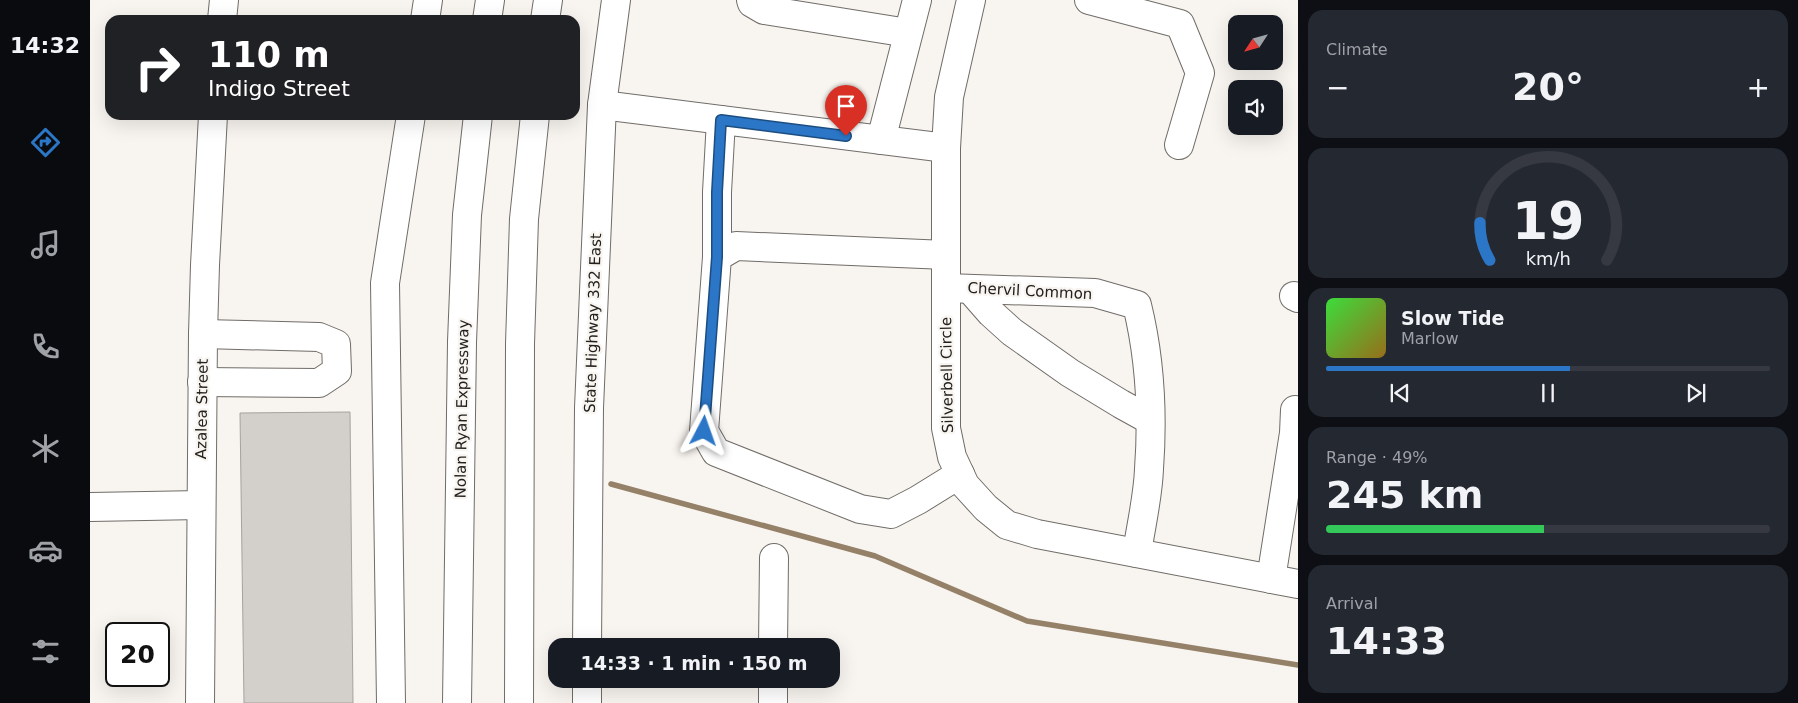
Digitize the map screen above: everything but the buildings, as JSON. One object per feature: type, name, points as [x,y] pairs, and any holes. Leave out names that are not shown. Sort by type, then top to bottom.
[{"type":"main road","points":[[222,15],[224,0]]},
{"type":"main road","points":[[426,15],[428,0]]},
{"type":"main road","points":[[488,15],[490,0]]},
{"type":"main road","points":[[546,15],[548,0]]},
{"type":"main road","name":"State Highway 332 East","points":[[587,638],[588,408],[602,105],[616,0]]},
{"type":"main road","points":[[751,0],[752,3],[764,10],[908,33]]},
{"type":"main road","points":[[881,140],[917,0]]},
{"type":"main road","name":"Silverbell Circle","points":[[971,0],[949,97],[946,148],[946,255],[958,288],[946,428],[952,457],[965,485],[986,508],[1008,525],[1037,534],[1298,584]]},
{"type":"main road","points":[[1089,0],[1180,24],[1200,73],[1179,145]]},
{"type":"main road","points":[[602,105],[946,148]]},
{"type":"main road","name":"Azalea Street","points":[[200,703],[203,334],[213,120]]},
{"type":"main road","points":[[390,703],[385,283],[410,120]]},
{"type":"main road","name":"Nolan Ryan Expressway","points":[[457,703],[463,323],[467,215],[477,120]]},
{"type":"main road","points":[[519,703],[520,334],[524,219],[534,120]]},
{"type":"main road","points":[[721,120],[717,192],[717,257],[704,431],[716,452],[860,509],[891,514],[960,474]]},
{"type":"main road","points":[[717,257],[736,246],[946,255]]},
{"type":"main road","points":[[958,288],[992,313],[1012,332],[1070,373],[1150,420],[1150,470],[1137,553]]},
{"type":"main road","name":"Chervil Common","points":[[958,288],[1095,293],[1137,304],[1145,338],[1150,420]]},
{"type":"main road","points":[[202,382],[319,383],[337,371],[336,344],[319,337],[203,334]]},
{"type":"main road","points":[[1271,579],[1294,433],[1295,410]]},
{"type":"main road","points":[[90,507],[201,505]]},
{"type":"main road","points":[[773,638],[774,558]]},
{"type":"main road","points":[[587,688],[587,703]]},
{"type":"main road","points":[[773,688],[773,703]]},
{"type":"waterway","points":[[611,484],[875,556],[1027,621],[1298,665]]},
{"type":"route","points":[[704,431],[717,257],[717,192],[721,120],[846,136]]}]
